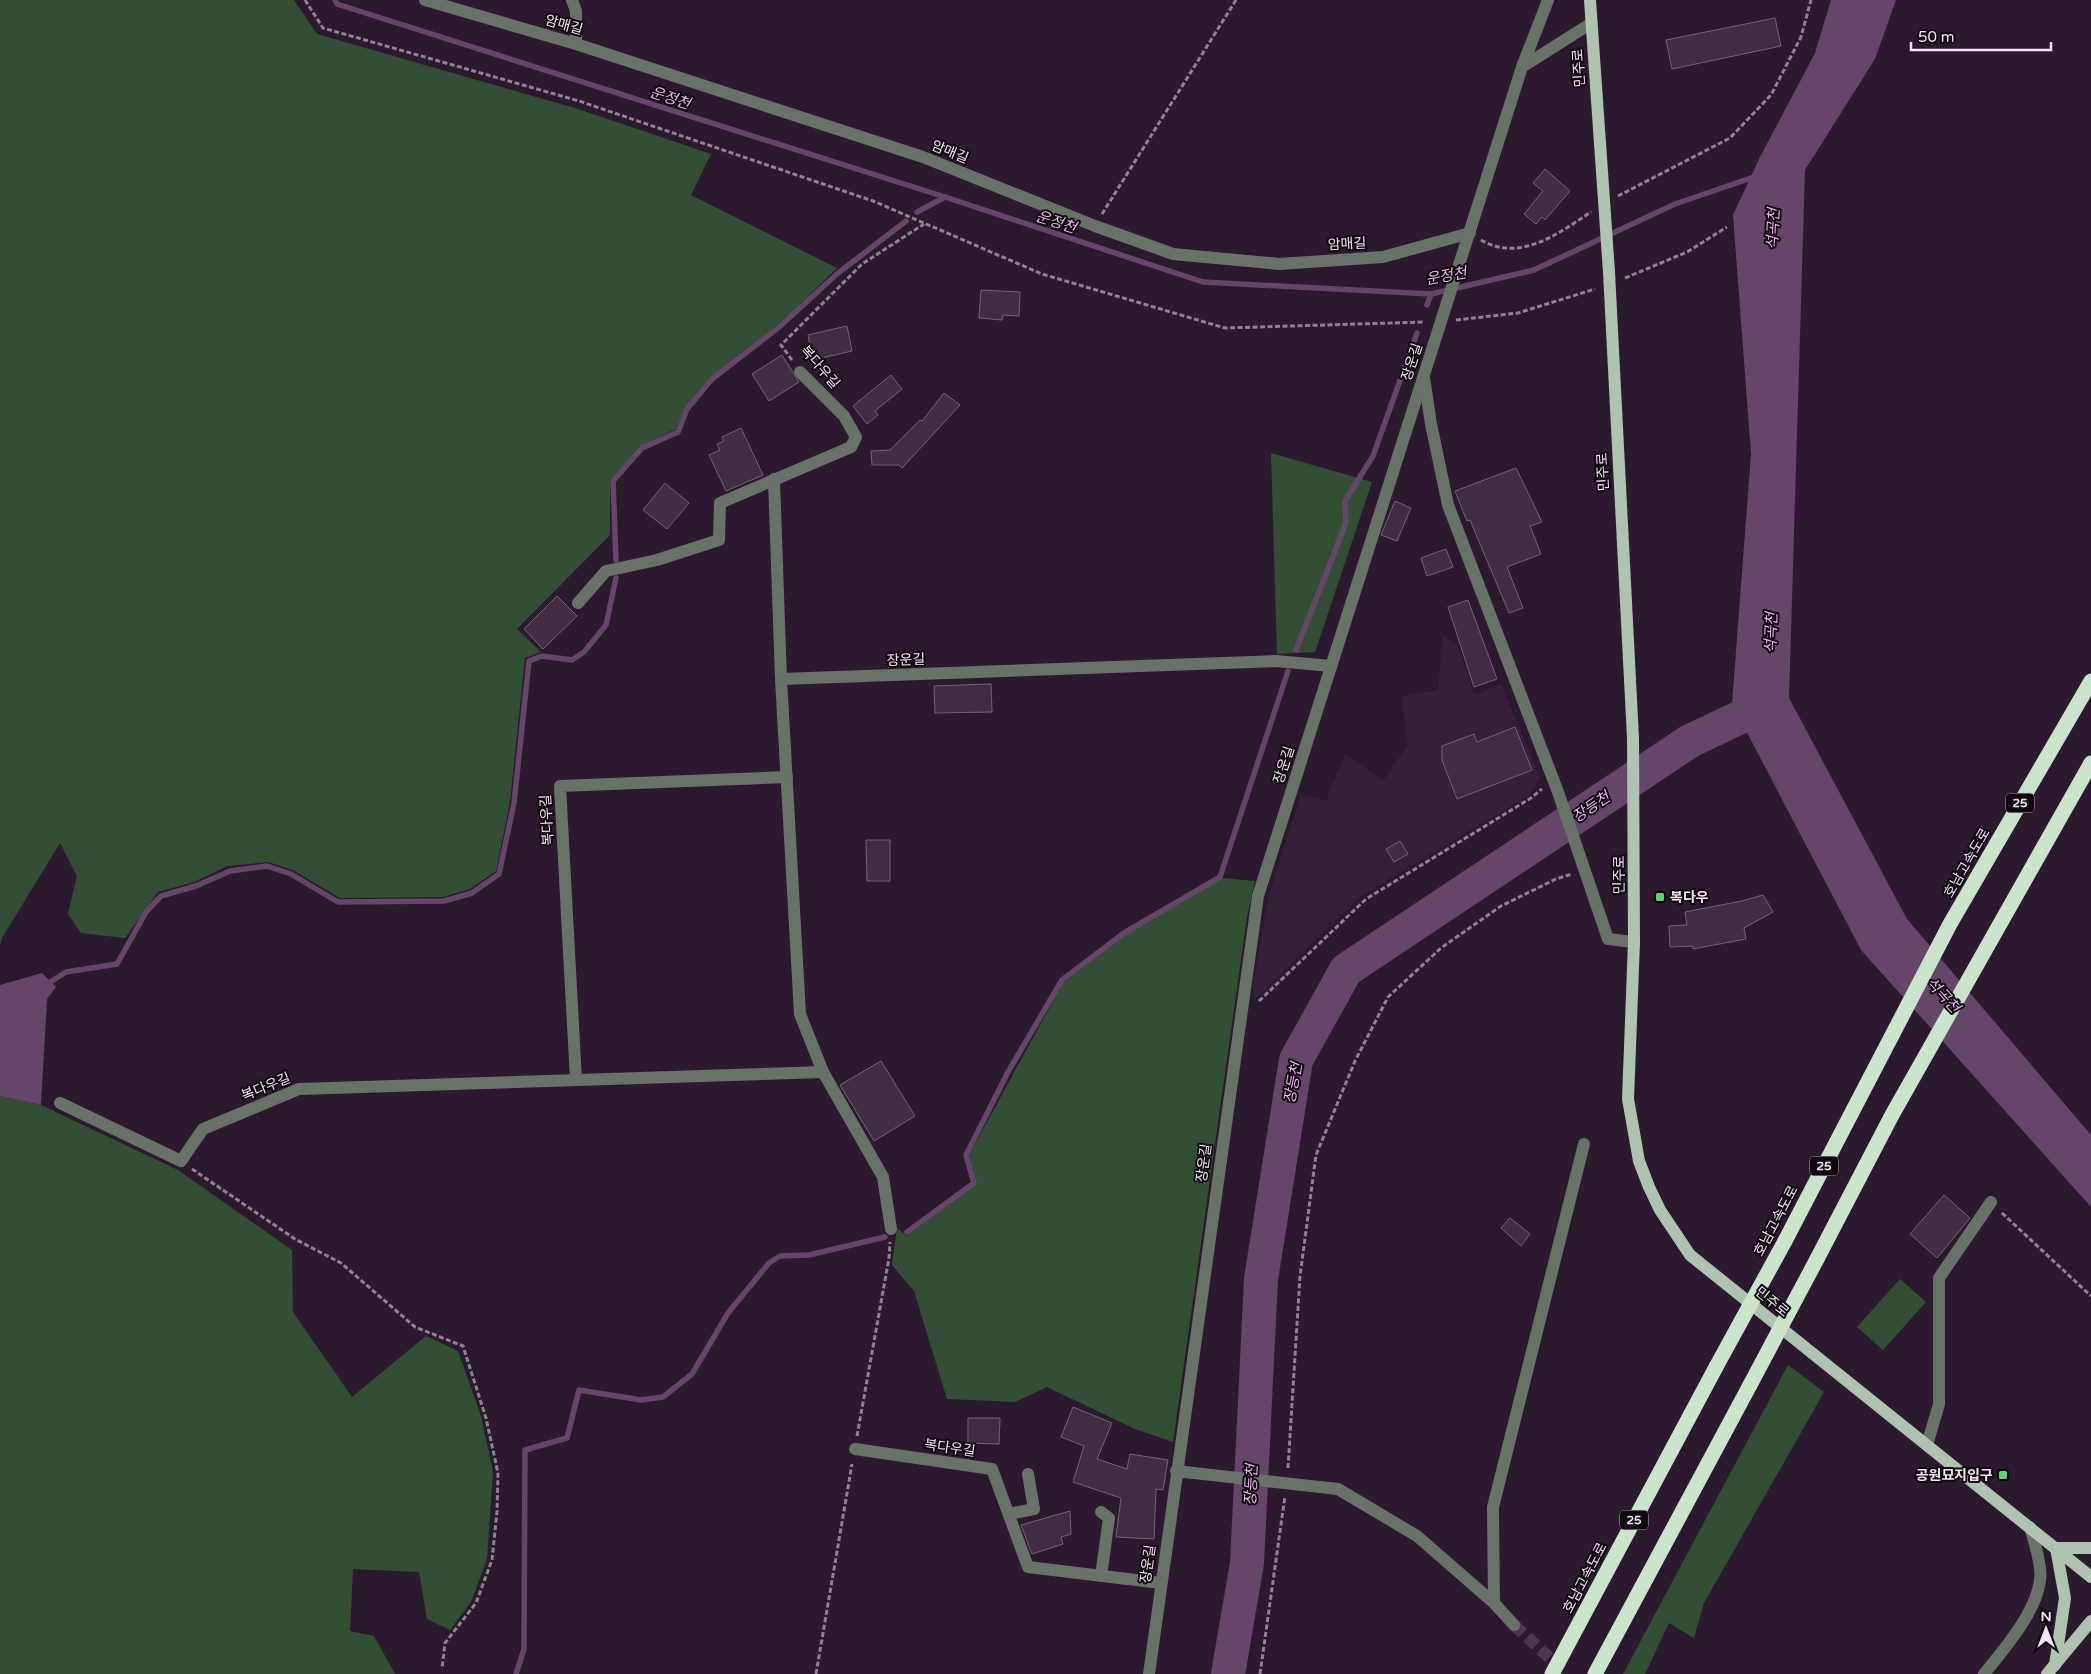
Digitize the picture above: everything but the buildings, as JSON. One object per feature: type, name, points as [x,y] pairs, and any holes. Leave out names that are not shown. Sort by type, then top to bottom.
[{"type":"highway","name":"호남고속도로","points":[[1552,1674],[1784,1241],[1950,924],[2091,680]]},
{"type":"highway","name":"25","points":[[1595,1674],[1892,1115],[1984,949],[2091,764]]},
{"type":"main road","name":"민주로","points":[[1590,0],[1590,24],[1606,219],[1632,738],[1634,942],[1628,1099],[1639,1161],[1660,1210],[1690,1255],[2091,1577]]},
{"type":"main road","points":[[2051,1670],[2064,1598],[2056,1548],[2091,1548]]},
{"type":"main road","points":[[2051,1670],[2091,1620]]},
{"type":"street","name":"암매길","points":[[426,0],[576,44],[923,156],[1095,226],[1173,254],[1279,264],[1383,257],[1470,233]]},
{"type":"street","points":[[572,0],[576,11],[576,44]]},
{"type":"street","name":"장운길","points":[[1149,1674],[1239,1018],[1258,896],[1522,67],[1548,0]]},
{"type":"street","points":[[1522,67],[1590,24]]},
{"type":"street","name":"복다우길","points":[[578,602],[606,571],[657,560],[718,540],[720,503],[851,448],[856,437],[844,416],[800,372]]},
{"type":"street","name":"민주로","points":[[1424,375],[1431,424],[1448,504],[1558,792],[1608,939],[1634,942]]},
{"type":"street","points":[[774,479],[781,679],[800,1014],[823,1072],[884,1177],[891,1229]]},
{"type":"street","name":"장운길","points":[[781,679],[1276,661],[1332,666]]},
{"type":"street","name":"복다우길","points":[[576,1080],[560,786],[787,778]]},
{"type":"street","name":"복다우길","points":[[181,1162],[203,1129],[299,1089],[823,1072]]},
{"type":"street","points":[[60,1103],[181,1162]]},
{"type":"street","points":[[1494,1602],[1493,1507],[1584,1144]]},
{"type":"street","points":[[1927,1445],[1938,1404],[1939,1278],[1991,1202]]},
{"type":"street","name":"복다우길","points":[[855,1449],[992,1469],[1028,1568],[1161,1583]]},
{"type":"street","points":[[1176,1471],[1338,1489],[1417,1536],[1494,1602],[1514,1625]]},
{"type":"street","points":[[1009,1514],[1034,1508],[1028,1474]]},
{"type":"street","points":[[1101,1512],[1109,1518],[1101,1576]]},
{"type":"street","points":[[1984,1674],[2012,1638],[2036,1598],[2041,1569],[2030,1527]]},
{"type":"path","points":[[304,0],[323,28],[579,101],[873,201],[1042,274],[1225,328],[1518,313],[1609,278],[1687,252],[1727,227]]},
{"type":"path","points":[[1095,226],[1236,0]]},
{"type":"path","points":[[1470,233],[1491,246],[1518,248],[1548,240],[1604,204],[1730,138],[1771,95],[1801,37],[1811,0]]},
{"type":"path","name":"복다우길","points":[[800,372],[781,345],[862,264],[925,224]]},
{"type":"path","points":[[1239,1018],[1366,899],[1531,798],[1553,780]]},
{"type":"path","points":[[1260,1674],[1284,1482],[1300,1276],[1316,1155],[1355,1061],[1388,997],[1441,948],[1501,906],[1556,879],[1586,870]]},
{"type":"path","points":[[181,1162],[295,1239],[341,1263],[415,1327],[463,1346],[486,1418],[498,1473],[497,1512],[492,1560],[476,1603],[445,1643],[442,1669]]},
{"type":"path","points":[[1991,1202],[2091,1296]]},
{"type":"shaded area","points":[[1443,636],[1457,645],[1475,695],[1501,684],[1540,778],[1530,795],[1361,896],[1257,997],[1252,991],[1269,895],[1301,795],[1326,801],[1345,753],[1383,781],[1407,746],[1402,697],[1438,690]]},
{"type":"green space","points":[[0,0],[294,0],[317,34],[578,109],[711,154],[691,195],[837,268],[776,326],[706,382],[695,395],[676,429],[641,446],[610,480],[610,535],[517,629],[541,652],[525,658],[510,802],[496,871],[470,889],[443,897],[340,898],[293,870],[268,862],[228,866],[194,882],[158,892],[125,938],[81,933],[68,914],[77,876],[60,843],[2,938],[0,946]]},
{"type":"green space","points":[[1271,453],[1372,482],[1315,652],[1277,654]]},
{"type":"green space","points":[[1222,878],[1255,881],[1247,917],[1173,1442],[1135,1429],[1047,1387],[1015,1402],[947,1399],[914,1291],[892,1265],[897,1228],[907,1236],[976,1183],[969,1155],[1063,983],[1125,935]]},
{"type":"green space","points":[[0,1096],[41,1105],[178,1170],[292,1250],[293,1312],[352,1397],[426,1336],[458,1351],[481,1416],[493,1472],[487,1559],[471,1602],[450,1630],[427,1619],[419,1572],[353,1569],[350,1631],[374,1636],[395,1674],[0,1674]]},
{"type":"green space","points":[[1900,1279],[1926,1302],[1883,1350],[1857,1327]]},
{"type":"green space","points":[[1788,1365],[1824,1392],[1704,1603],[1694,1638],[1669,1623],[1645,1674],[1623,1674]]},
{"type":"water","name":"석곡천","points":[[1831,0],[1896,0],[1875,59],[1805,170],[1789,698],[1907,919],[2091,1135],[2091,1207],[1861,950],[1732,704],[1751,454],[1733,215],[1760,157],[1815,53]]},
{"type":"water","points":[[42,973],[56,987],[47,999],[41,1105],[0,1096],[0,985]]},
{"type":"waterway","name":"운정천","points":[[335,0],[337,4],[945,197],[1203,282],[1431,294],[1534,270],[1675,204],[1757,176]]},
{"type":"waterway","points":[[917,212],[945,197]]},
{"type":"waterway","points":[[616,560],[613,481],[642,448],[678,432],[687,409],[712,379],[778,328],[837,274],[906,221]]},
{"type":"waterway","points":[[1427,305],[1431,294]]},
{"type":"waterway","points":[[1296,650],[1346,523],[1345,501],[1373,456],[1417,333]]},
{"type":"waterway","points":[[44,986],[66,972],[117,964],[146,912],[161,896],[196,886],[230,871],[267,866],[291,874],[338,902],[444,901],[472,893],[499,874],[514,803],[529,661],[542,656],[572,660],[584,652],[606,625],[616,578]]},
{"type":"waterway","points":[[907,1232],[974,1183],[966,1155],[1008,1072],[1062,980],[1124,933],[1220,877],[1288,671]]},
{"type":"waterway","name":"장등천","points":[[1228,1674],[1247,1563],[1261,1279],[1296,1060],[1346,970],[1690,741],[1768,704]]},
{"type":"waterway","points":[[516,1674],[524,1649],[525,1450],[567,1438],[579,1390],[641,1400],[663,1397],[692,1374],[728,1313],[769,1263],[780,1256],[809,1255],[885,1237]]},
{"type":"tunnel","points":[[1514,1625],[1567,1674]]},
{"type":"place","name":"복다우","points":[[1660,897]]},
{"type":"place","name":"공원묘지입구","points":[[2003,1475]]}]
